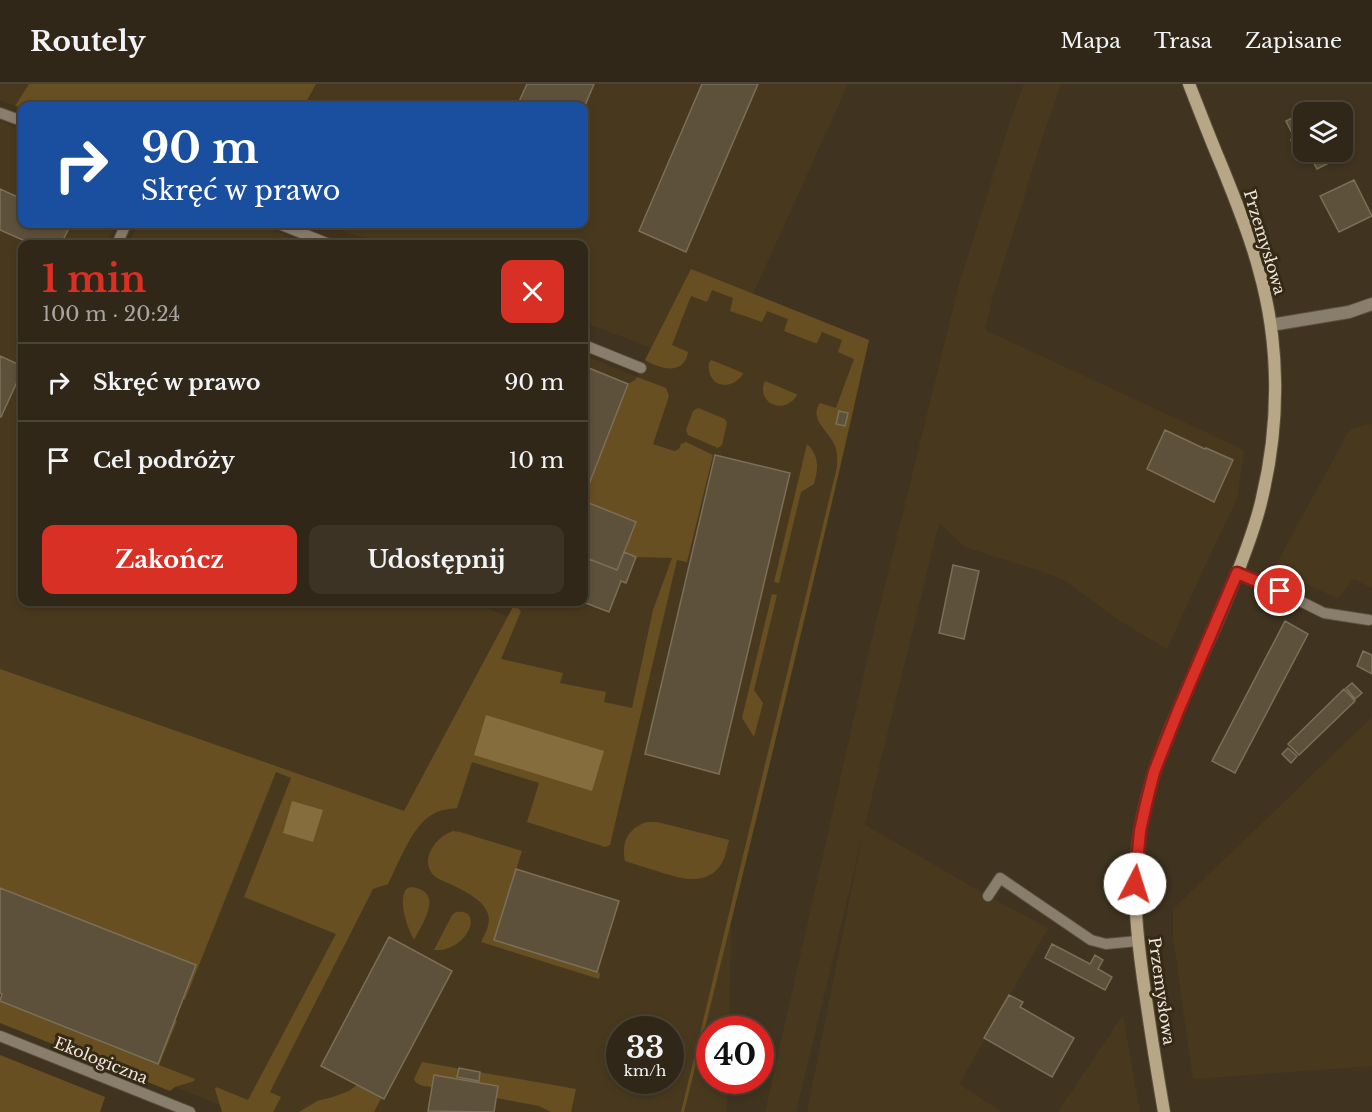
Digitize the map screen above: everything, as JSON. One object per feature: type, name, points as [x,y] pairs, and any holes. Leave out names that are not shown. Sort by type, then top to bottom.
[{"type":"street","name":"Przemysłowa","points":[[1164,1112],[1138,941],[1135,902],[1140,831],[1149,791],[1170,730],[1237,573],[1260,508],[1272,445],[1275,412],[1271,324],[1264,289],[1252,246],[1231,188],[1189,84]]},
{"type":"street","points":[[1271,324],[1341,314],[1372,304]]},
{"type":"lane","points":[[0,113],[18,120]]},
{"type":"lane","points":[[289,228],[319,240]]},
{"type":"lane","points":[[588,347],[641,368]]},
{"type":"lane","points":[[1237,573],[1324,613],[1369,620]]},
{"type":"lane","points":[[988,896],[1000,878],[1091,940],[1106,944],[1138,941]]},
{"type":"lane","name":"Ekologiczna","points":[[0,1036],[190,1112]]},
{"type":"shaded area","points":[[0,84],[848,84],[753,294],[869,340],[843,458],[731,923],[729,1016],[696,1016],[696,1094],[728,1094],[727,1112],[238,1112],[0,1017],[0,121],[18,128],[18,228],[113,228],[108,240],[18,240],[18,606],[482,606],[508,617],[513,606],[588,606],[588,357],[637,377],[651,348],[588,324],[588,240],[369,240],[336,228],[588,228],[588,102],[18,102],[18,107],[0,100]]},
{"type":"shaded area","points":[[29,84],[316,84],[306,102],[18,102],[18,107],[15,106]]},
{"type":"shaded area","points":[[1024,84],[1061,84],[992,300],[985,330],[1244,450],[1237,499],[1167,649],[1117,619],[1064,580],[965,547],[939,523],[865,825],[1048,928],[959,1084],[1002,1112],[807,1112],[862,838],[796,1112],[765,1112],[769,1094],[774,1094],[774,1072],[870,647],[958,288]]},
{"type":"shaded area","points":[[136,228],[266,228],[298,240],[131,240]]},
{"type":"shaded area","points":[[691,269],[869,340],[825,533],[708,1016],[704,1016],[837,467],[836,449],[818,420],[817,409],[820,403],[836,408],[854,359],[838,352],[842,340],[822,332],[815,343],[784,331],[788,319],[767,311],[762,322],[730,311],[733,298],[712,290],[707,302],[691,296],[672,345],[688,352],[682,365],[664,368],[645,360]]},
{"type":"shaded area","points":[[711,360],[743,374],[732,384],[715,382],[709,371]]},
{"type":"shaded area","points":[[637,377],[666,388],[669,396],[653,444],[674,451],[686,442],[713,455],[687,562],[677,560],[610,845],[605,847],[527,822],[539,783],[472,762],[457,808],[436,812],[423,821],[406,847],[388,884],[373,889],[270,1092],[281,1097],[273,1112],[222,1112],[216,1087],[248,1100],[336,934],[244,897],[291,778],[276,772],[185,1000],[183,999],[196,965],[0,888],[0,669],[404,811],[513,606],[521,611],[501,659],[563,673],[560,683],[606,692],[604,702],[632,708],[653,610],[672,558],[636,557],[624,552],[636,522],[588,503],[588,487],[628,384]]},
{"type":"shaded area","points":[[765,381],[797,395],[785,405],[772,404],[764,395]]},
{"type":"shaded area","points":[[698,408],[725,419],[727,423],[722,445],[718,448],[688,435],[686,430],[693,411]]},
{"type":"shaded area","points":[[1372,424],[1372,588],[1354,579],[1338,598],[1273,570],[1350,429]]},
{"type":"shaded area","points":[[807,444],[816,458],[814,484],[801,492],[779,583],[774,582]]},
{"type":"shaded area","points":[[772,594],[777,595],[754,690],[763,703],[754,737],[742,718]]},
{"type":"shaded area","points":[[486,715],[604,751],[592,791],[474,755]]},
{"type":"shaded area","points":[[1372,717],[1372,1066],[1193,1079],[1173,936],[1173,909]]},
{"type":"shaded area","points":[[292,801],[323,810],[313,842],[283,833]]},
{"type":"shaded area","points":[[647,822],[657,822],[729,840],[722,863],[708,876],[692,879],[625,861],[624,848],[627,837],[635,828]]},
{"type":"shaded area","points":[[453,831],[522,851],[494,940],[600,973],[599,979],[481,942],[488,928],[489,919],[483,905],[469,894],[437,878],[428,866],[430,852],[434,845]]},
{"type":"shaded area","points":[[411,887],[421,890],[427,895],[429,901],[426,917],[414,940],[403,908],[406,889]]},
{"type":"shaded area","points":[[456,912],[465,913],[470,917],[469,930],[456,944],[446,949],[434,950],[452,915]]},
{"type":"shaded area","points":[[0,1001],[157,1064],[175,1020],[177,1021],[159,1065],[195,1079],[170,1091],[0,1023]]},
{"type":"shaded area","points":[[1123,1015],[1140,1112],[1058,1112],[1099,1051]]},
{"type":"shaded area","points":[[696,1050],[696,1063],[684,1112],[681,1112]]},
{"type":"shaded area","points":[[0,1055],[105,1097],[100,1112],[0,1112]]},
{"type":"shaded area","points":[[422,1062],[576,1089],[571,1112],[551,1112],[539,1106],[496,1098],[498,1086],[434,1075],[432,1087],[421,1085],[414,1079]]},
{"type":"shaded area","points":[[366,1078],[386,1089],[374,1112],[299,1112],[317,1101],[349,1091]]},
{"type":"building","points":[[527,84],[594,84],[586,102],[519,102]]},
{"type":"building","points":[[702,84],[758,84],[686,252],[639,231]]},
{"type":"building","points":[[1293,117],[1293,135],[1286,121]]},
{"type":"building","points":[[1313,162],[1331,162],[1317,169]]},
{"type":"building","points":[[1354,180],[1372,216],[1339,232],[1320,196]]},
{"type":"building","points":[[0,189],[18,197],[18,228],[69,228],[63,240],[23,240],[0,230]]},
{"type":"building","points":[[0,356],[18,364],[18,380],[0,417]]},
{"type":"building","points":[[588,368],[628,384],[588,487]]},
{"type":"building","points":[[839,411],[848,413],[845,426],[836,424]]},
{"type":"building","points":[[1165,430],[1233,460],[1214,502],[1147,469]]},
{"type":"building","points":[[715,455],[790,473],[719,774],[645,754]]},
{"type":"building","points":[[588,503],[636,522],[617,570],[588,559]]},
{"type":"building","points":[[624,552],[636,557],[626,583],[621,581],[609,612],[588,604],[589,559],[617,570]]},
{"type":"building","points":[[953,565],[979,571],[964,639],[939,633]]},
{"type":"building","points":[[1285,621],[1308,634],[1235,773],[1212,761]]},
{"type":"building","points":[[1363,651],[1372,655],[1372,674],[1357,666]]},
{"type":"building","points":[[1352,683],[1362,693],[1355,699],[1346,688]]},
{"type":"building","points":[[1344,689],[1355,701],[1299,755],[1288,744]]},
{"type":"building","points":[[1288,748],[1297,756],[1291,763],[1282,754]]},
{"type":"building","points":[[516,869],[619,901],[597,972],[494,940]]},
{"type":"building","points":[[0,888],[196,965],[158,1064],[0,1001],[2,994],[0,993]]},
{"type":"building","points":[[389,937],[452,971],[384,1099],[321,1066]]},
{"type":"building","points":[[1052,944],[1090,964],[1095,955],[1103,960],[1098,969],[1112,977],[1105,990],[1045,958]]},
{"type":"building","points":[[1009,995],[1023,1002],[1020,1007],[1074,1038],[1052,1077],[984,1038]]},
{"type":"building","points":[[459,1068],[480,1072],[479,1081],[457,1077]]},
{"type":"building","points":[[434,1075],[498,1086],[494,1112],[428,1111]]},
{"type":"route","points":[[1135,884],[1140,831],[1154,772],[1237,573],[1280,591]]}]
